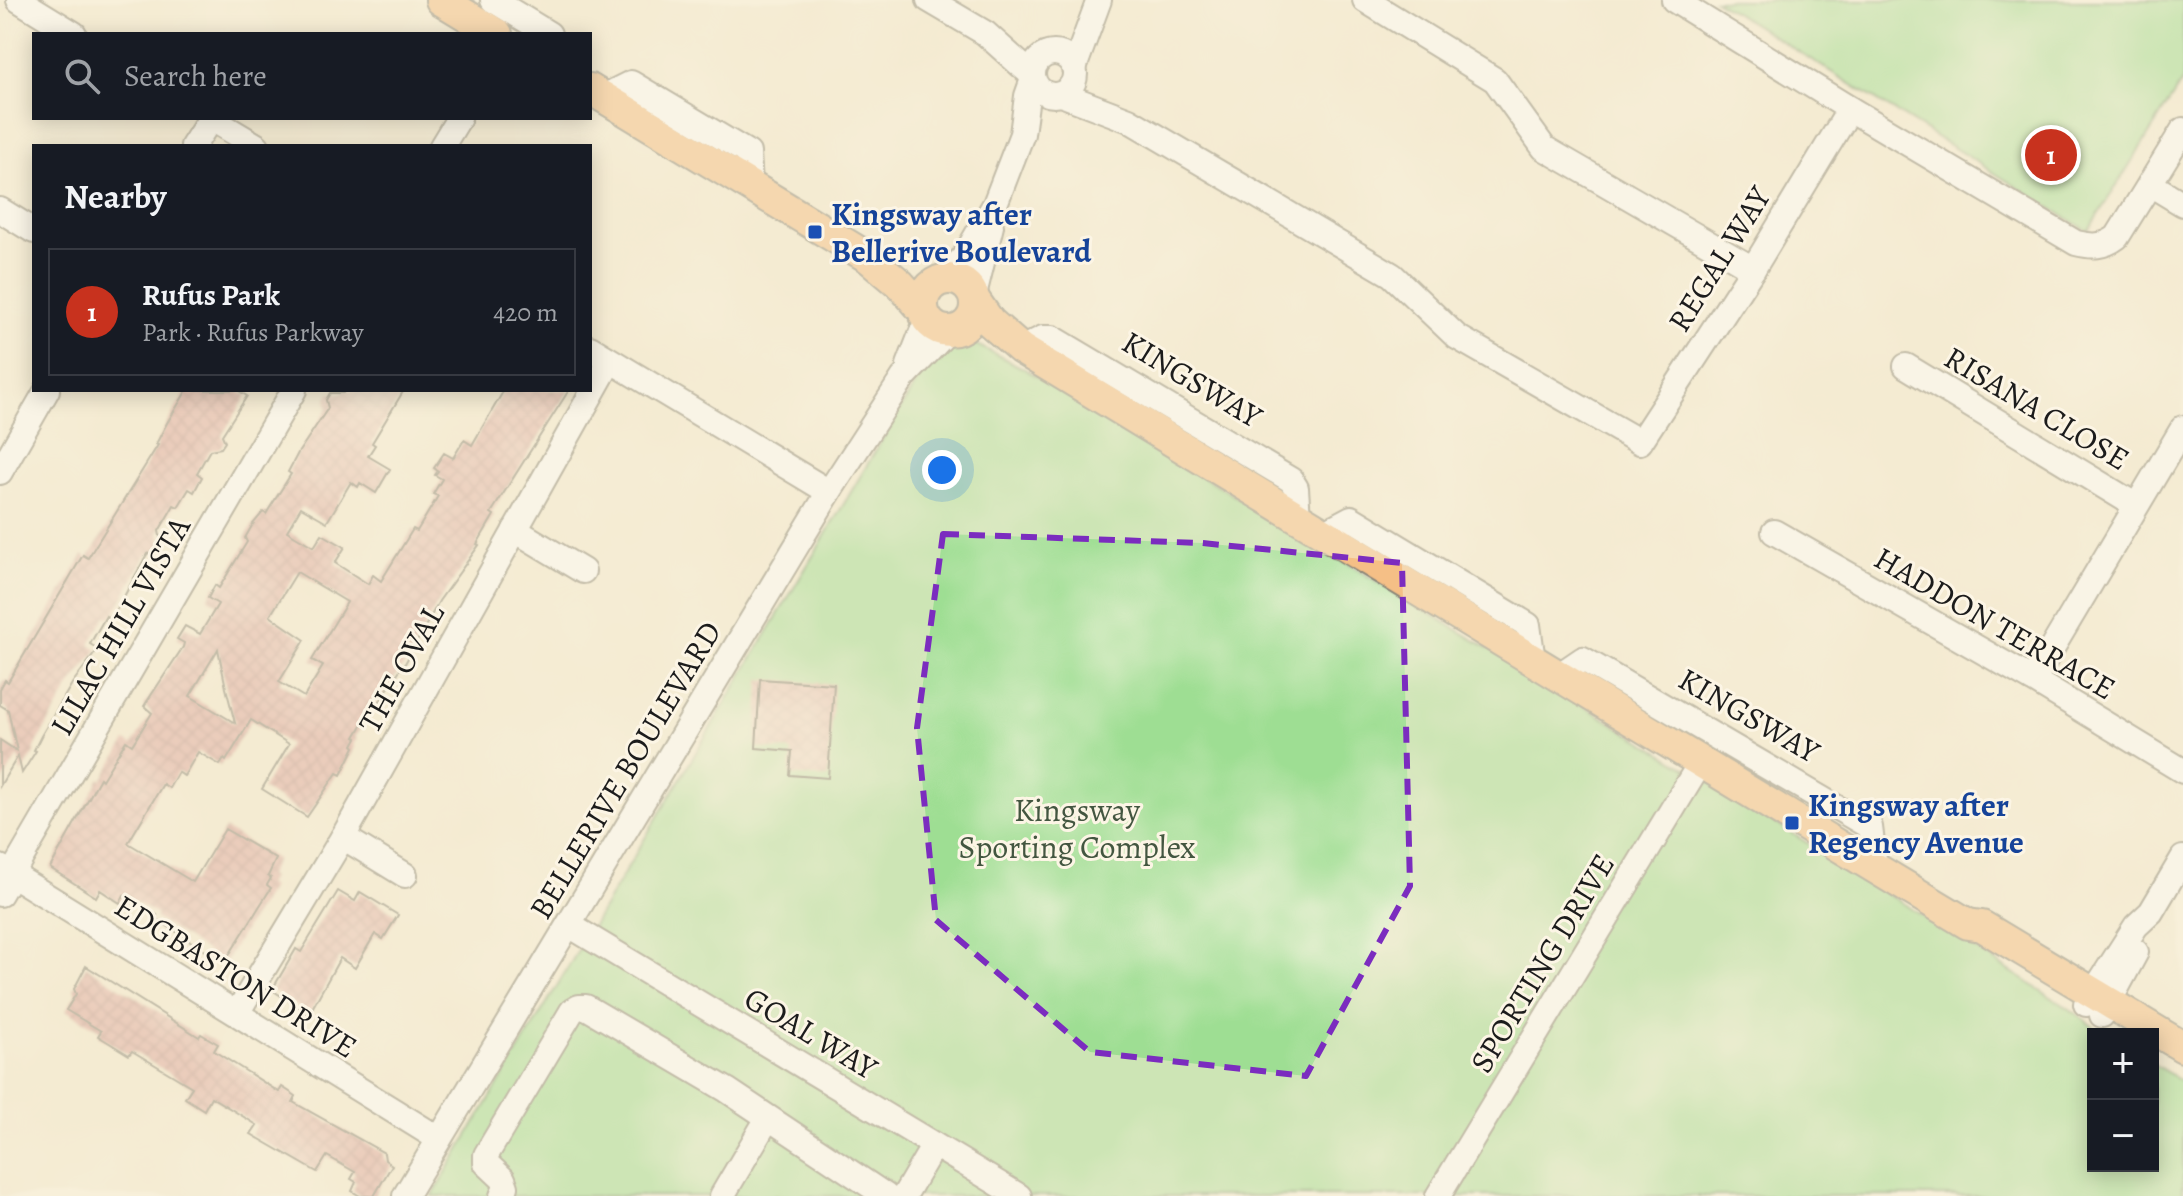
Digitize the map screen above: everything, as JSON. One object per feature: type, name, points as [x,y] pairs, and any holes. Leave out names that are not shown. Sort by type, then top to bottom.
[{"type":"main road","points":[[441,0],[494,32]]},
{"type":"main road","name":"KINGSWAY","points":[[597,93],[869,258],[938,323],[1018,347]]},
{"type":"main road","name":"KINGSWAY","points":[[869,258],[940,280],[964,283],[990,322],[1018,347],[1968,924],[1982,926],[2097,1003],[2128,1028]]},
{"type":"main road","points":[[940,280],[924,296],[938,323],[970,321],[975,299]]},
{"type":"main road","name":"KINGSWAY","points":[[2097,1003],[2183,1047]]},
{"type":"main road","points":[[2159,1048],[2183,1062]]},
{"type":"street","points":[[19,0],[71,32]]},
{"type":"street","points":[[493,0],[546,32]]},
{"type":"street","points":[[929,0],[985,33],[1033,78],[1043,93],[1060,95],[1129,120]]},
{"type":"street","points":[[1365,0],[1495,80],[1544,148],[1753,269]]},
{"type":"street","points":[[1674,0],[1850,109],[2076,243],[2086,246],[2099,247],[2117,237],[2183,130]]},
{"type":"street","points":[[940,280],[964,257],[995,204],[1022,134],[1027,96],[1037,61],[1052,53],[1096,4]]},
{"type":"street","points":[[1022,134],[1073,85],[1075,69],[1096,4]]},
{"type":"street","points":[[985,33],[1068,58],[1075,69],[1129,120]]},
{"type":"street","name":"REGAL WAY","points":[[1129,120],[1392,275],[1457,337],[1640,442],[1753,269],[1850,109]]},
{"type":"street","points":[[194,144],[210,120]]},
{"type":"street","points":[[214,120],[254,144]]},
{"type":"street","points":[[443,144],[458,120]]},
{"type":"street","points":[[2150,184],[2183,204]]},
{"type":"street","points":[[975,299],[995,204]]},
{"type":"street","points":[[0,210],[32,230]]},
{"type":"street","name":"BELLERIVE BOULEVARD","points":[[405,1196],[829,492],[938,323]]},
{"type":"street","points":[[600,355],[829,492]]},
{"type":"street","name":"RISANA CLOSE","points":[[1906,366],[2135,505]]},
{"type":"street","points":[[0,471],[46,392]]},
{"type":"street","name":"LILAC HILL VISTA","points":[[4,879],[293,392]]},
{"type":"street","name":"THE OVAL","points":[[237,1013],[343,837],[515,530],[582,392]]},
{"type":"street","points":[[2033,680],[2183,428]]},
{"type":"street","points":[[515,530],[583,571]]},
{"type":"street","name":"HADDON TERRACE","points":[[1774,532],[2033,680],[2183,771]]},
{"type":"street","name":"KINGSWAY","points":[[1545,668],[1583,659],[1870,827],[1875,868]]},
{"type":"street","name":"SPORTING DRIVE","points":[[1438,1196],[1701,762]]},
{"type":"street","points":[[343,837],[405,875]]},
{"type":"street","points":[[2097,1003],[2136,926],[2151,912],[2183,858]]},
{"type":"street","name":"EDGBASTON DRIVE","points":[[4,879],[237,1013],[439,1139]]},
{"type":"street","name":"GOAL WAY","points":[[569,925],[1019,1196]]},
{"type":"street","points":[[502,1196],[506,1187],[503,1179],[486,1163],[486,1155],[566,1021],[579,1007],[594,1010],[727,1090],[886,1196]]},
{"type":"street","points":[[722,1196],[768,1118]]},
{"type":"street","points":[[904,1196],[934,1145]]},
{"type":"highlighted area","points":[[943,534],[1202,543],[1402,563],[1410,886],[1306,1076],[1090,1052],[936,920],[917,728]]},
{"type":"green space","points":[[1715,0],[2183,0],[2183,80],[2088,231]]},
{"type":"green space","name":"Kingsway Sporting Complex","points":[[942,339],[977,345],[1021,367],[1725,791],[2070,1009],[2095,1028],[2087,1028],[2087,1172],[2159,1172],[2159,1068],[2183,1082],[2183,1196],[432,1196]]},
{"type":"building","points":[[186,392],[240,392],[247,396],[222,435],[225,442],[221,448],[210,450],[197,473],[202,477],[194,492],[189,489],[178,507],[174,505],[159,531],[162,546],[158,552],[147,554],[114,614],[109,618],[106,616],[90,644],[98,649],[73,682],[41,736],[36,751],[22,773],[18,756],[0,786],[0,740],[17,751],[8,710],[0,705],[0,689],[5,680],[8,682],[83,555],[88,558],[158,445]]},
{"type":"building","points":[[403,392],[372,443],[375,445],[368,456],[390,469],[376,493],[360,483],[358,487],[351,482],[327,522],[301,507],[287,531],[314,547],[322,534],[345,547],[335,563],[368,584],[373,575],[381,581],[438,496],[433,494],[442,479],[435,475],[438,471],[434,468],[444,453],[453,458],[464,440],[472,445],[503,392],[568,392],[491,513],[494,515],[479,545],[439,601],[402,669],[378,704],[375,703],[355,737],[355,747],[341,775],[337,773],[307,817],[262,789],[289,744],[251,720],[226,761],[224,759],[220,765],[198,752],[184,776],[178,772],[169,788],[163,784],[128,843],[193,882],[225,829],[276,859],[268,876],[271,878],[267,885],[271,888],[224,963],[124,895],[120,903],[100,890],[96,897],[50,868],[100,778],[102,780],[126,741],[132,745],[152,713],[144,706],[183,647],[184,643],[177,639],[185,626],[200,634],[218,604],[208,598],[215,585],[219,588],[247,542],[245,538],[253,524],[263,512],[266,514],[291,474],[288,472],[298,453],[328,408],[326,400],[330,393]],"holes":[[[297,572],[347,602],[312,660],[323,666],[304,697],[279,682],[305,640],[270,616]],[[218,649],[235,723],[190,696]]]},
{"type":"building","points":[[760,679],[834,684],[828,778],[790,775],[792,751],[756,748]]},
{"type":"building","points":[[338,891],[355,901],[360,892],[398,915],[383,939],[375,934],[355,968],[340,958],[309,1014],[272,990],[296,949],[301,952]]},
{"type":"building","points":[[86,966],[199,1037],[201,1034],[218,1044],[214,1051],[279,1092],[282,1087],[296,1096],[293,1102],[384,1153],[385,1160],[392,1165],[374,1196],[360,1196],[352,1191],[356,1182],[351,1179],[355,1172],[327,1156],[317,1172],[251,1134],[257,1125],[211,1097],[204,1110],[185,1098],[192,1087],[132,1051],[129,1055],[98,1036],[101,1031],[66,1010],[76,994],[74,989]]},
{"type":"place","name":"Rufus Park","points":[[2051,155]]},
{"type":"place","name":"Kingsway after Bellerive Boulevard","points":[[815,232]]},
{"type":"place","name":"Kingsway after Regency Avenue","points":[[1792,823]]}]
